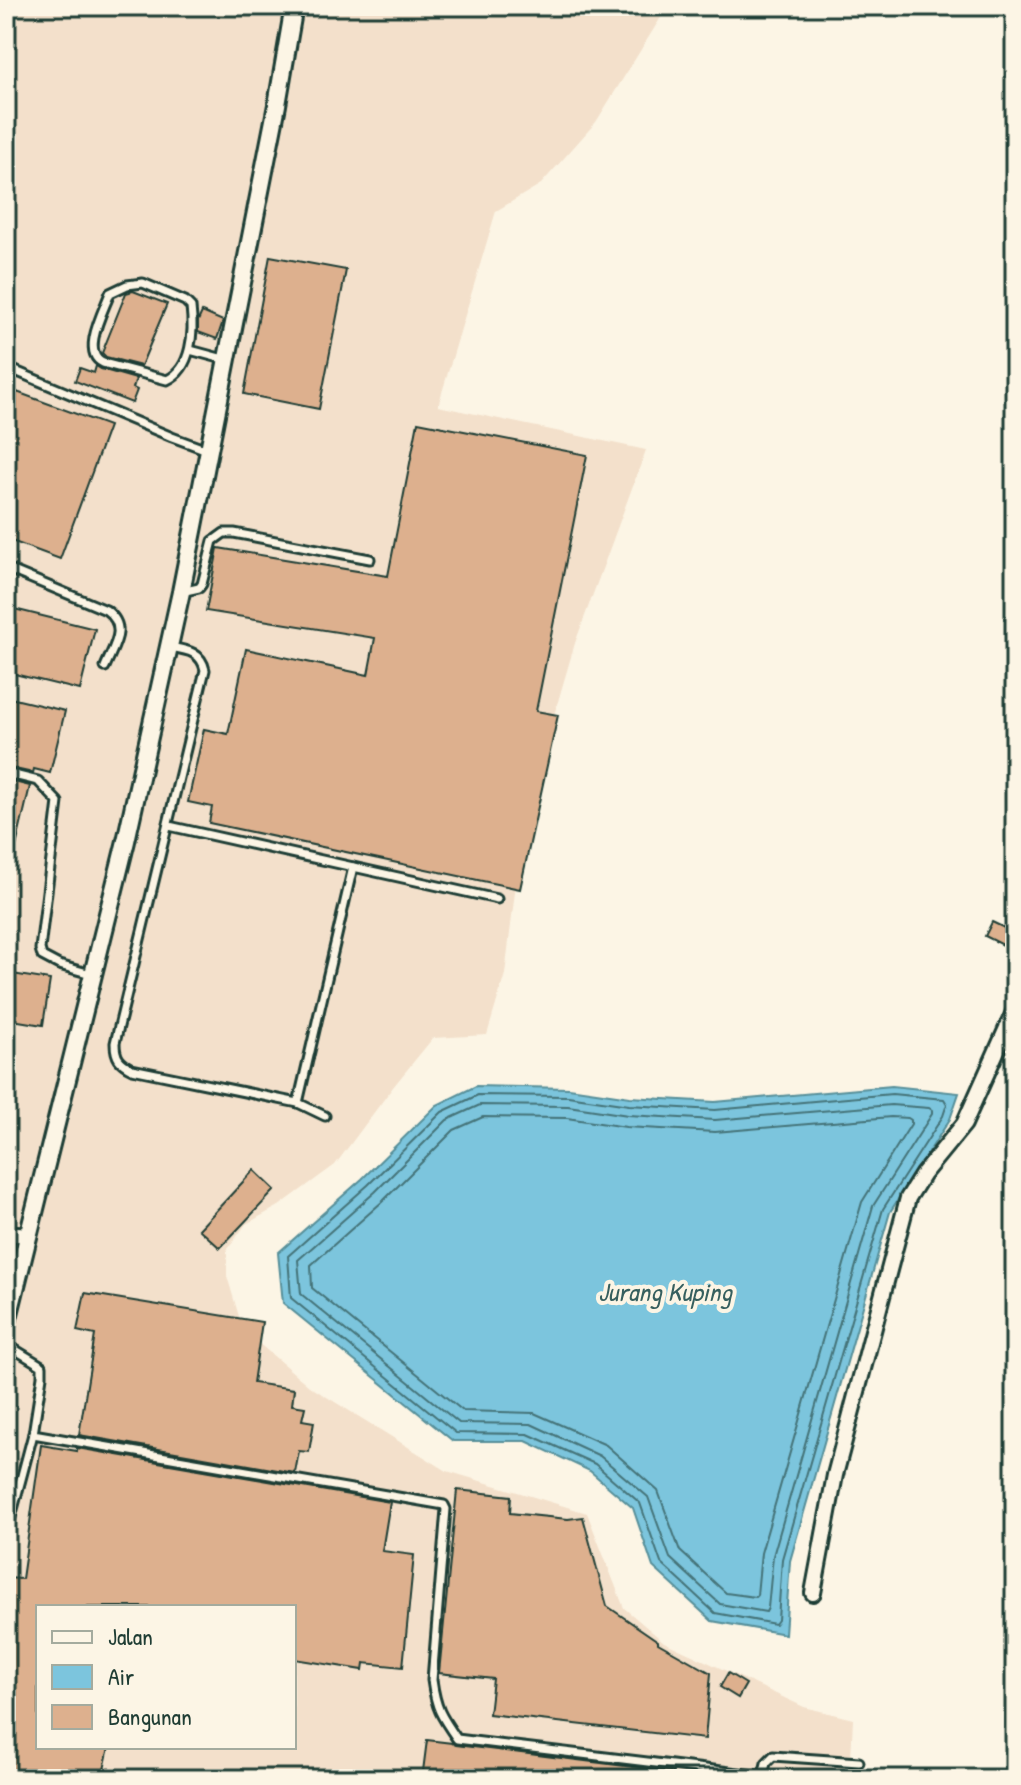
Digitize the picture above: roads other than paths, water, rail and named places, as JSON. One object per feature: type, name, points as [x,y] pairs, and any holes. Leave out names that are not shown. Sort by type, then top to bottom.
[{"type":"street","points":[[6,1326],[126,841],[181,592],[294,6]]},
{"type":"street","points":[[813,1593],[835,1475],[908,1198],[923,1174],[964,1124],[1015,1010]]},
{"type":"street","points":[[6,1233],[28,1235]]},
{"type":"lane","points":[[143,283],[189,303],[192,317],[190,350],[177,374],[167,380],[97,360],[92,344],[110,293],[127,285],[143,283]]},
{"type":"lane","points":[[190,350],[227,360]]},
{"type":"lane","points":[[6,367],[209,450]]},
{"type":"lane","points":[[181,592],[199,588],[202,584],[213,541],[224,533],[370,559]]},
{"type":"lane","points":[[6,568],[114,616],[119,631],[105,667]]},
{"type":"lane","points":[[169,647],[192,651],[203,661],[205,670],[115,1043],[115,1054],[121,1063],[132,1069],[298,1103],[325,1116]]},
{"type":"lane","points":[[6,773],[38,781],[58,802],[40,949],[42,956],[59,965],[92,974]]},
{"type":"lane","points":[[169,826],[497,899]]},
{"type":"lane","points":[[298,1103],[353,867]]},
{"type":"lane","points":[[6,1344],[42,1366],[33,1434],[6,1536]]},
{"type":"lane","points":[[33,1434],[444,1505],[432,1680],[435,1703],[457,1739],[763,1778],[766,1763],[773,1756],[859,1762]]},
{"type":"water","name":"Jurang Kuping","points":[[476,1086],[569,1088],[630,1097],[715,1102],[892,1086],[959,1093],[950,1119],[890,1212],[790,1561],[785,1634],[712,1621],[653,1567],[633,1508],[590,1471],[526,1441],[453,1441],[283,1303],[278,1253],[362,1179],[437,1105]]}]
